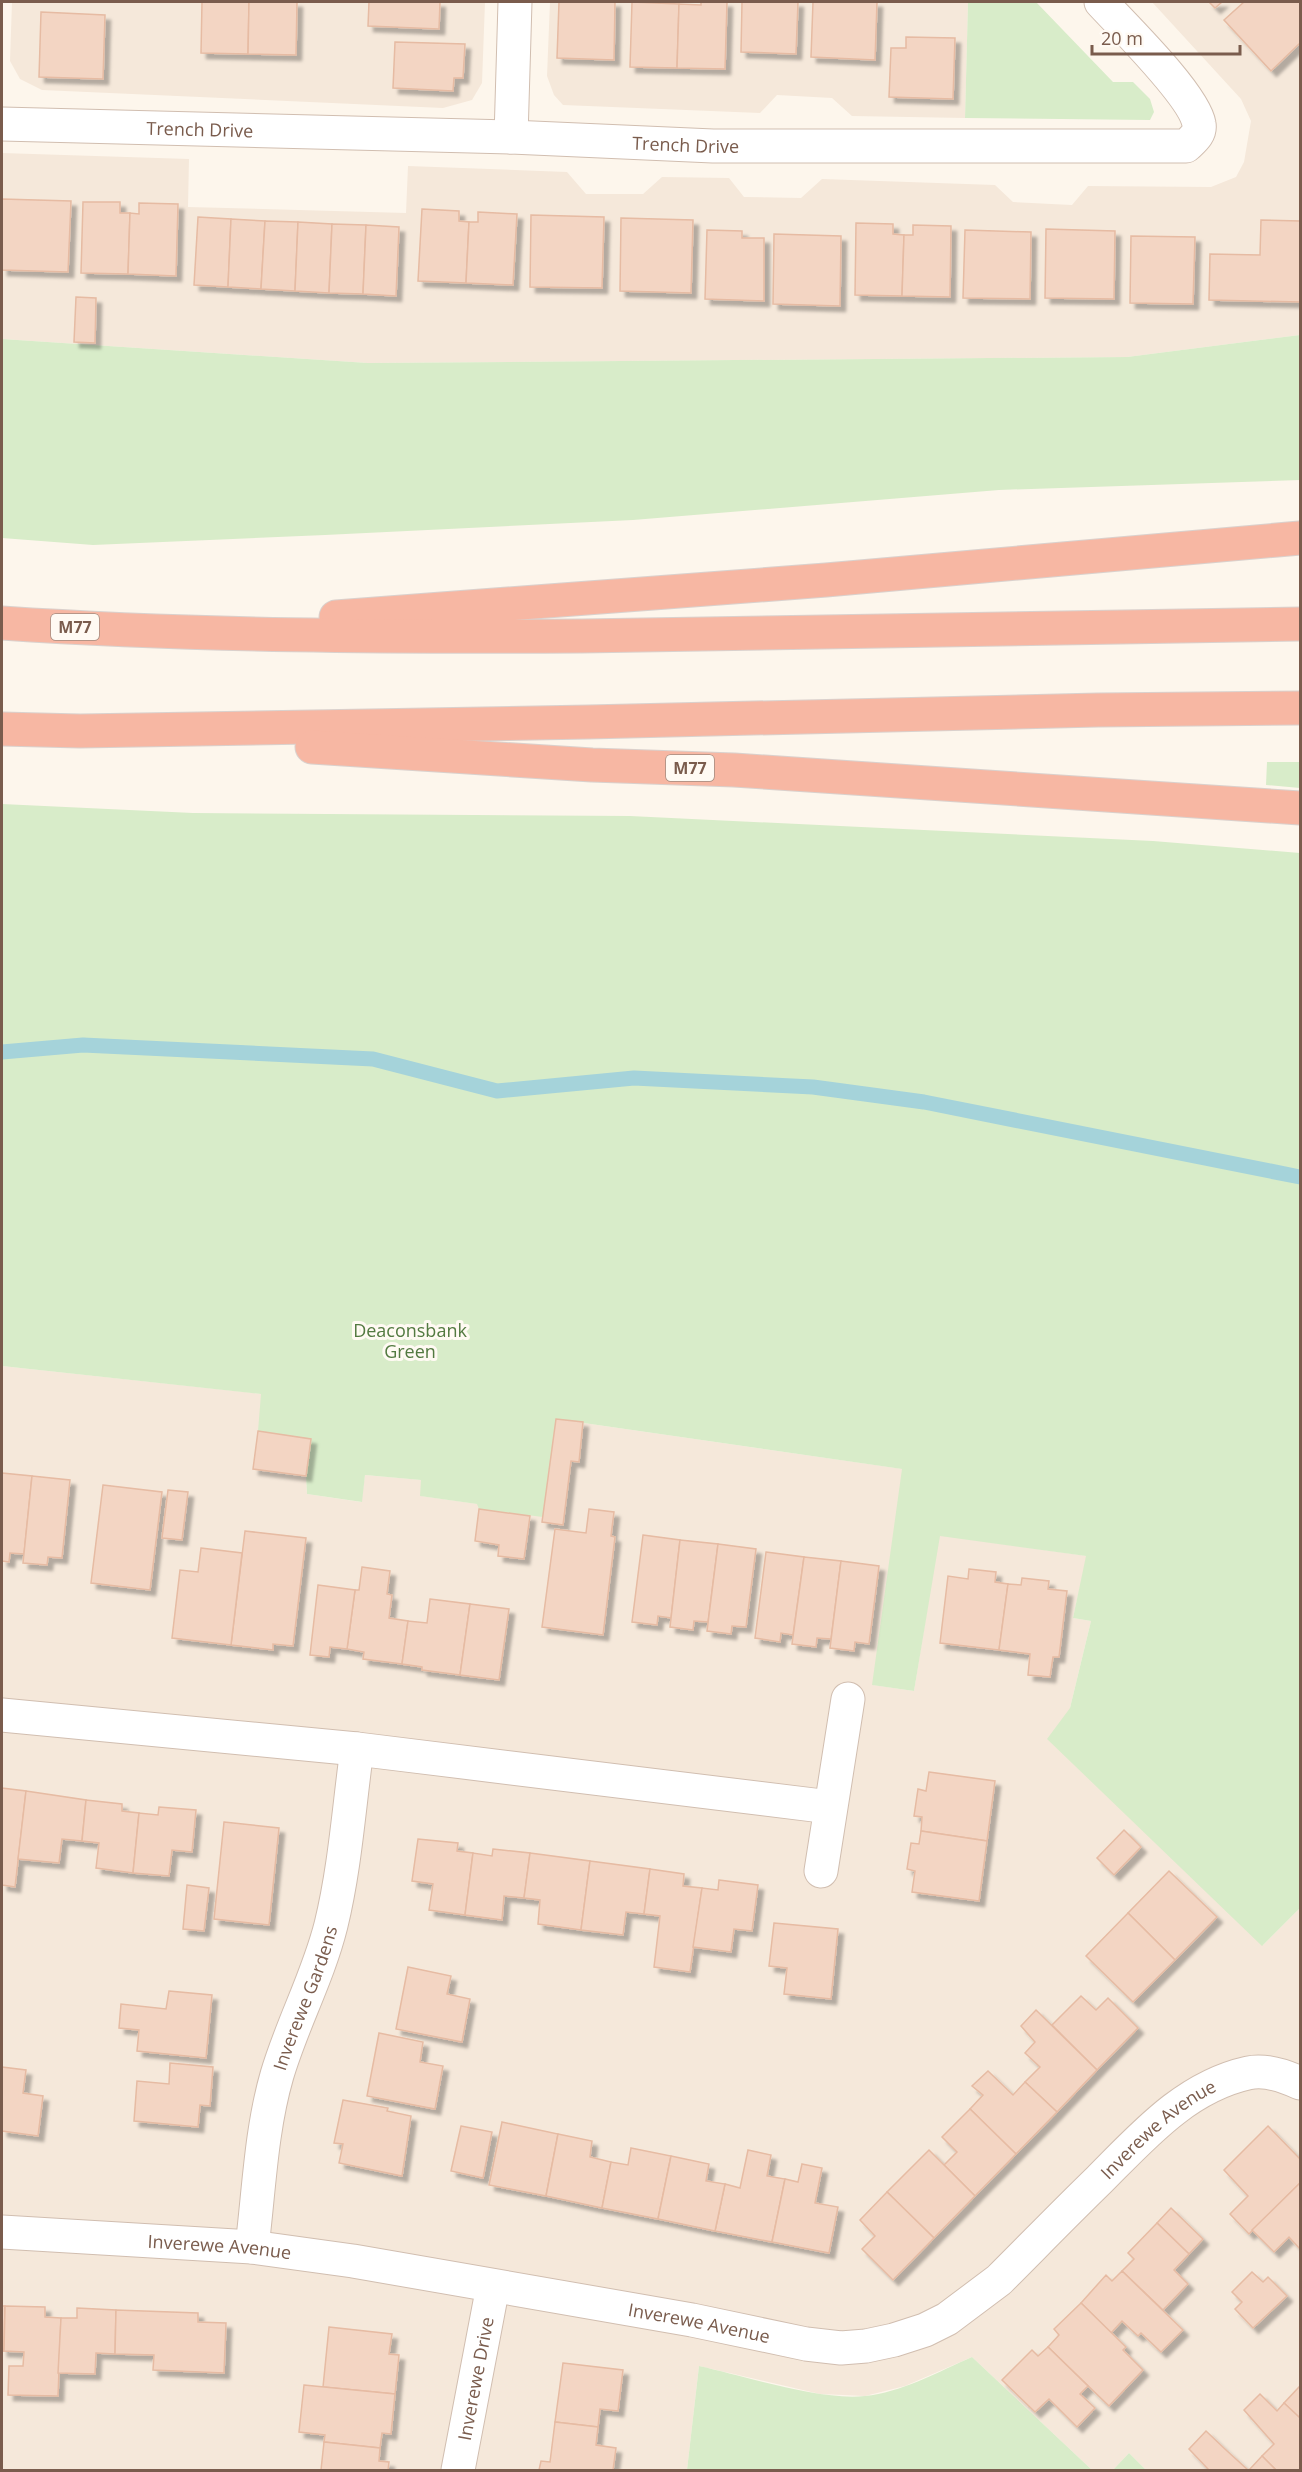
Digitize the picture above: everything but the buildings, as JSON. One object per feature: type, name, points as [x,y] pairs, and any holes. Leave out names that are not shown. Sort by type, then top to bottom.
[{"type":"highway","name":"M77","points":[[149,631],[826,580],[1300,538]]},
{"type":"highway","name":"M77","points":[[2,623],[149,631],[386,637],[689,635],[1300,624]]},
{"type":"highway","name":"M77","points":[[80,731],[1098,710],[1300,708]]},
{"type":"highway","name":"M77","points":[[2,729],[80,731],[592,765],[734,770],[1300,808]]},
{"type":"street","points":[[511,137],[515,2]]},
{"type":"street","name":"Trench Drive","points":[[2,123],[511,137],[713,146],[1173,148],[1186,146],[1197,135],[1199,124],[1188,99],[1101,2]]},
{"type":"street","points":[[821,1871],[848,1699]]},
{"type":"street","points":[[2,1715],[357,1749],[830,1807]]},
{"type":"street","name":"Inverewe Gardens","points":[[252,2247],[268,2118],[277,2075],[321,1961],[332,1922],[342,1867],[357,1749]]},
{"type":"street","name":"Inverewe Avenue","points":[[2,2232],[252,2247],[353,2260],[692,2320],[806,2344],[840,2348],[866,2346],[925,2330],[947,2319],[970,2303],[999,2280],[1158,2122],[1198,2091],[1250,2072],[1269,2072],[1300,2083]]},
{"type":"street","name":"Inverewe Drive","points":[[458,2470],[493,2286]]},
{"type":"shaded area","points":[[12,2],[485,2],[482,83],[472,100],[443,108],[42,90],[20,79],[10,61]]},
{"type":"shaded area","points":[[550,2],[968,2],[965,118],[852,116],[832,98],[777,95],[760,113],[563,105],[554,95],[547,76]]},
{"type":"shaded area","points":[[1152,2],[1300,2],[1300,335],[1127,357],[368,363],[2,339],[2,153],[189,159],[188,207],[406,213],[408,166],[567,172],[586,194],[643,194],[662,177],[729,178],[744,197],[801,198],[822,179],[995,185],[1013,202],[1072,205],[1088,186],[1211,187],[1236,177],[1244,162],[1251,121],[1241,99]]},
{"type":"shaded area","points":[[2,1366],[262,1394],[311,1439],[306,1476],[307,1494],[361,1502],[365,1475],[422,1480],[421,1496],[478,1504],[556,1419],[903,1469],[873,1685],[914,1691],[939,1535],[1087,1556],[1073,1618],[1091,1621],[1070,1708],[1263,1945],[1300,1908],[1300,2470],[1146,2470],[1129,2453],[1113,2470],[1092,2470],[972,2357],[905,2386],[865,2396],[820,2394],[699,2366],[687,2470],[2,2470]]},
{"type":"green space","points":[[968,2],[1036,2],[1113,82],[1133,82],[1150,99],[1154,112],[1150,120],[965,118]]},
{"type":"green space","points":[[1300,335],[1300,480],[999,490],[633,520],[325,535],[93,545],[2,538],[2,339],[368,363],[1127,357]]},
{"type":"green space","points":[[1267,762],[1300,762],[1300,788],[1266,785]]},
{"type":"green space","name":"Deaconsbank Green","points":[[2,804],[193,813],[630,816],[1153,841],[1300,853],[1300,1908],[1262,1946],[1047,1739],[1070,1708],[1091,1621],[1073,1618],[1086,1556],[940,1536],[914,1691],[872,1685],[902,1469],[556,1419],[543,1517],[479,1509],[477,1504],[420,1496],[421,1480],[365,1475],[362,1502],[307,1494],[306,1476],[311,1439],[258,1431],[261,1394],[2,1366]]},
{"type":"green space","points":[[972,2357],[1092,2470],[687,2470],[699,2366],[782,2387],[847,2397],[892,2391]]},
{"type":"green space","points":[[1129,2453],[1146,2470],[1113,2470]]},
{"type":"waterway","points":[[2,1052],[83,1045],[373,1059],[497,1091],[634,1078],[813,1087],[924,1102],[1300,1177]]}]
